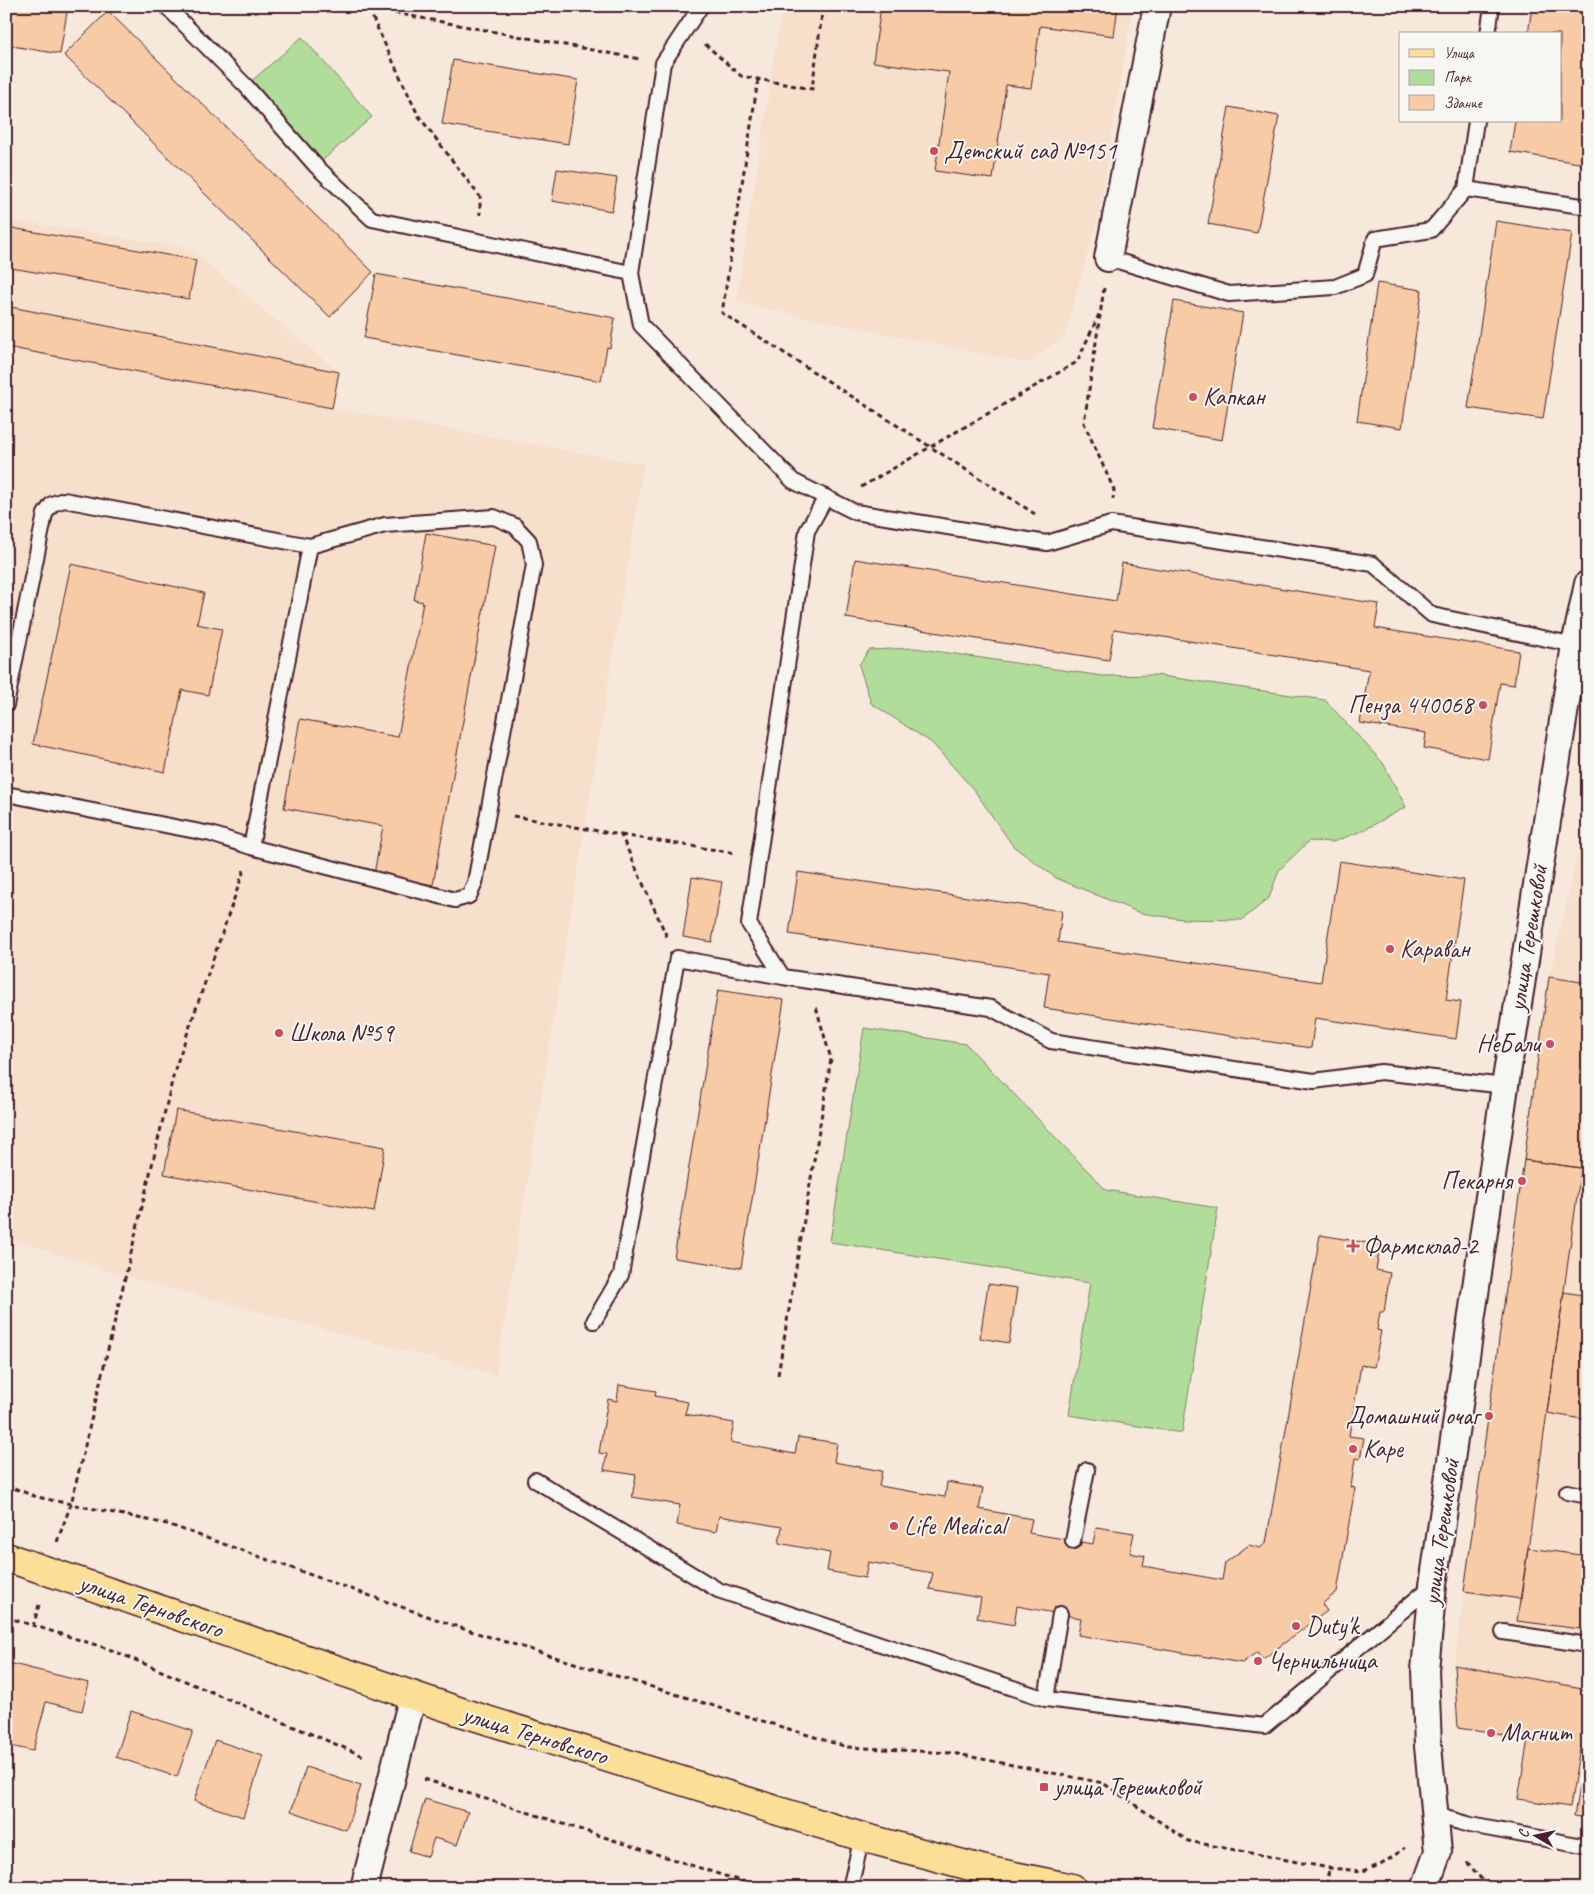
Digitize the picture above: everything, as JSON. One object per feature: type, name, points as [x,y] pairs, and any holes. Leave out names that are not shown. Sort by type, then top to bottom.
[{"type":"main road","name":"улица Терновского","points":[[6,1557],[464,1713],[862,1837],[986,1870],[1072,1888]]},
{"type":"street","points":[[1108,258],[1158,6]]},
{"type":"street","name":"улица Терешковой","points":[[1425,1888],[1438,1852],[1428,1746],[1425,1670],[1433,1585],[1505,1086],[1581,646],[1588,584]]},
{"type":"street","points":[[364,1888],[413,1695]]},
{"type":"lane","points":[[166,6],[246,86],[316,166],[372,218],[631,273]]},
{"type":"lane","points":[[701,6],[663,64],[631,273],[641,325],[793,481],[856,512],[1047,543],[1111,524],[1373,564],[1432,614],[1581,646]]},
{"type":"lane","points":[[1488,32],[1492,6]]},
{"type":"lane","points":[[1108,258],[1229,294],[1335,287],[1365,275],[1375,239],[1431,230],[1466,189],[1476,122]]},
{"type":"lane","points":[[1466,189],[1588,206]]},
{"type":"lane","points":[[6,705],[44,514],[52,504],[64,500],[310,546],[385,525],[494,516],[515,526],[529,541],[534,565],[489,812],[475,883],[469,896],[455,900],[251,847],[211,834],[6,794]]},
{"type":"lane","points":[[783,977],[749,924],[808,532],[831,500]]},
{"type":"lane","points":[[251,847],[310,546]]},
{"type":"lane","points":[[594,1321],[622,1275],[677,958],[783,977],[991,1008],[1051,1041],[1314,1081],[1381,1072],[1505,1086]]},
{"type":"lane","points":[[1073,1540],[1087,1470]]},
{"type":"lane","points":[[535,1480],[718,1590],[1046,1699],[1264,1726],[1433,1585]]},
{"type":"lane","points":[[1567,1492],[1588,1496]]},
{"type":"lane","points":[[1046,1699],[1060,1614]]},
{"type":"lane","points":[[1504,1632],[1588,1645]]},
{"type":"lane","points":[[1435,1815],[1470,1825],[1588,1847]]},
{"type":"lane","points":[[850,1888],[862,1837]]},
{"type":"path","points":[[361,6],[663,64]]},
{"type":"path","points":[[686,28],[741,76],[812,89],[823,6]]},
{"type":"path","points":[[368,8],[418,115],[480,197],[478,241]]},
{"type":"path","points":[[758,80],[722,313],[1069,536]]},
{"type":"path","points":[[1108,258],[1084,423],[1114,490],[1111,524]]},
{"type":"path","points":[[831,500],[931,447],[1077,362],[1101,310]]},
{"type":"path","points":[[489,812],[759,857]]},
{"type":"path","points":[[621,835],[677,958]]},
{"type":"path","points":[[71,1504],[175,1069],[251,847]]},
{"type":"path","points":[[778,1375],[831,1059],[809,981]]},
{"type":"path","points":[[6,1485],[37,1497],[167,1524],[464,1629],[847,1747],[952,1753],[1102,1783],[1188,1841],[1330,1868],[1363,1872],[1382,1864],[1404,1848],[1461,1854],[1489,1888]]},
{"type":"path","points":[[1327,1885],[1330,1868]]},
{"type":"shaded area","name":"Детский сад №151","points":[[782,6],[1133,6],[1098,218],[1064,337],[1027,363],[736,303]]},
{"type":"shaded area","name":"Школа №59","points":[[6,219],[189,248],[339,372],[332,408],[644,464],[496,1375],[127,1277],[6,1237]]},
{"type":"shaded area","points":[[1588,808],[1588,1748],[1580,1747],[1570,1807],[1518,1799],[1528,1739],[1458,1728],[1454,1665],[1549,977]]},
{"type":"green space","points":[[302,37],[372,117],[316,166],[246,86]]},
{"type":"green space","points":[[915,648],[1102,676],[1155,675],[1325,700],[1383,763],[1406,807],[1364,830],[1333,842],[1309,841],[1279,870],[1269,898],[1242,920],[1182,919],[1140,913],[1056,878],[1013,846],[974,790],[932,743],[871,703],[859,665],[869,650]]},
{"type":"green space","points":[[864,1028],[966,1044],[1106,1190],[1218,1208],[1182,1433],[1069,1415],[1090,1283],[830,1242]]},
{"type":"building","points":[[6,6],[68,6],[60,54],[6,45]]},
{"type":"building","points":[[881,6],[1118,6],[1114,36],[1040,26],[1031,88],[1006,85],[993,179],[935,171],[949,72],[873,62]]},
{"type":"building","points":[[1532,6],[1588,6],[1588,148],[1585,164],[1510,152],[1515,122],[1562,122],[1562,32],[1528,32]]},
{"type":"building","points":[[108,11],[373,272],[330,317],[64,55]]},
{"type":"building","points":[[453,60],[578,80],[568,144],[442,124]]},
{"type":"building","points":[[1229,107],[1279,116],[1257,233],[1208,224]]},
{"type":"building","points":[[557,169],[617,178],[612,211],[552,201]]},
{"type":"building","points":[[1496,221],[1572,233],[1543,419],[1468,408]]},
{"type":"building","points":[[6,227],[196,260],[189,299],[6,267]]},
{"type":"building","points":[[376,274],[615,318],[610,348],[607,347],[601,381],[364,338]]},
{"type":"building","points":[[1377,283],[1422,290],[1402,428],[1357,421]]},
{"type":"building","name":"Капкан","points":[[1174,301],[1243,313],[1222,440],[1152,428]]},
{"type":"building","points":[[6,306],[339,372],[332,408],[6,347]]},
{"type":"building","points":[[426,533],[495,546],[433,885],[374,874],[383,826],[284,808],[300,719],[398,737],[423,602],[414,600]]},
{"type":"building","points":[[855,559],[1116,601],[1122,563],[1379,604],[1375,628],[1519,651],[1514,685],[1500,683],[1488,759],[1424,748],[1426,733],[1360,723],[1369,670],[1114,629],[1109,660],[846,618]]},
{"type":"building","points":[[71,564],[204,593],[197,624],[222,629],[208,695],[182,690],[165,772],[33,744]]},
{"type":"building","points":[[1339,861],[1464,880],[1446,1000],[1461,1002],[1456,1039],[1315,1018],[1311,1048],[1044,1008],[1049,973],[789,934],[798,872],[1062,911],[1058,942],[1321,982]]},
{"type":"building","points":[[692,877],[722,882],[712,942],[683,937]]},
{"type":"building","points":[[1549,977],[1588,983],[1588,1169],[1524,1160]]},
{"type":"building","points":[[718,990],[784,1000],[741,1268],[674,1258]]},
{"type":"building","points":[[176,1110],[385,1147],[374,1212],[164,1174]]},
{"type":"building","points":[[1524,1160],[1581,1168],[1521,1599],[1464,1591]]},
{"type":"building","points":[[1320,1235],[1380,1245],[1376,1270],[1390,1273],[1384,1312],[1380,1312],[1377,1330],[1381,1331],[1374,1367],[1361,1365],[1349,1436],[1364,1438],[1360,1459],[1355,1458],[1351,1487],[1355,1488],[1337,1592],[1322,1604],[1327,1611],[1263,1659],[1257,1652],[1242,1663],[1078,1635],[1081,1618],[1017,1606],[1014,1625],[977,1618],[981,1598],[929,1589],[933,1573],[868,1562],[865,1578],[827,1571],[830,1553],[779,1543],[782,1527],[719,1516],[716,1532],[677,1525],[680,1505],[632,1497],[636,1475],[604,1470],[607,1454],[599,1453],[608,1399],[617,1401],[619,1385],[656,1391],[655,1396],[688,1402],[685,1414],[734,1423],[730,1442],[795,1454],[798,1437],[837,1443],[834,1462],[882,1471],[879,1486],[945,1497],[947,1482],[983,1488],[979,1509],[1032,1519],[1029,1533],[1093,1544],[1096,1527],[1134,1533],[1130,1553],[1145,1556],[1143,1566],[1222,1580],[1225,1563],[1249,1545],[1260,1548],[1266,1543]]},
{"type":"building","points":[[988,1284],[1017,1288],[1009,1343],[980,1338]]},
{"type":"building","points":[[1564,1292],[1588,1296],[1588,1420],[1547,1413]]},
{"type":"building","points":[[1528,1548],[1588,1556],[1588,1630],[1517,1621]]},
{"type":"building","points":[[1587,1657],[1588,1748],[1580,1747],[1570,1807],[1518,1799],[1528,1739],[1458,1728],[1454,1665],[1582,1688]]},
{"type":"building","points":[[9,1663],[89,1683],[82,1711],[46,1702],[33,1751],[6,1745],[6,1674]]},
{"type":"building","points":[[131,1711],[193,1731],[177,1777],[116,1757]]},
{"type":"building","points":[[215,1740],[263,1756],[243,1817],[194,1801]]},
{"type":"building","points":[[1584,1757],[1588,1757],[1588,1818],[1574,1816]]},
{"type":"building","points":[[306,1767],[361,1786],[346,1830],[291,1811]]},
{"type":"building","points":[[425,1799],[468,1812],[457,1845],[434,1838],[428,1857],[409,1851]]},
{"type":"place","name":"Детский сад №151","points":[[934,151]]},
{"type":"place","name":"Капкан","points":[[1193,397]]},
{"type":"place","name":"Пенза 440068","points":[[1483,705]]},
{"type":"place","name":"Караван","points":[[1390,949]]},
{"type":"place","name":"Школа №59","points":[[279,1033]]},
{"type":"place","name":"НеБали","points":[[1550,1044]]},
{"type":"place","name":"Пекарня","points":[[1522,1181]]},
{"type":"place","name":"Фармсклад-2","points":[[1353,1246]]},
{"type":"place","name":"Домашний очаг","points":[[1489,1416]]},
{"type":"place","name":"Каре","points":[[1353,1449]]},
{"type":"place","name":"Life Medical","points":[[894,1526]]},
{"type":"place","name":"Duty'k","points":[[1296,1626]]},
{"type":"place","name":"Чернильница","points":[[1258,1661]]},
{"type":"place","name":"Магнит","points":[[1491,1733]]},
{"type":"place","name":"улица Терешковой","points":[[1044,1787]]}]
